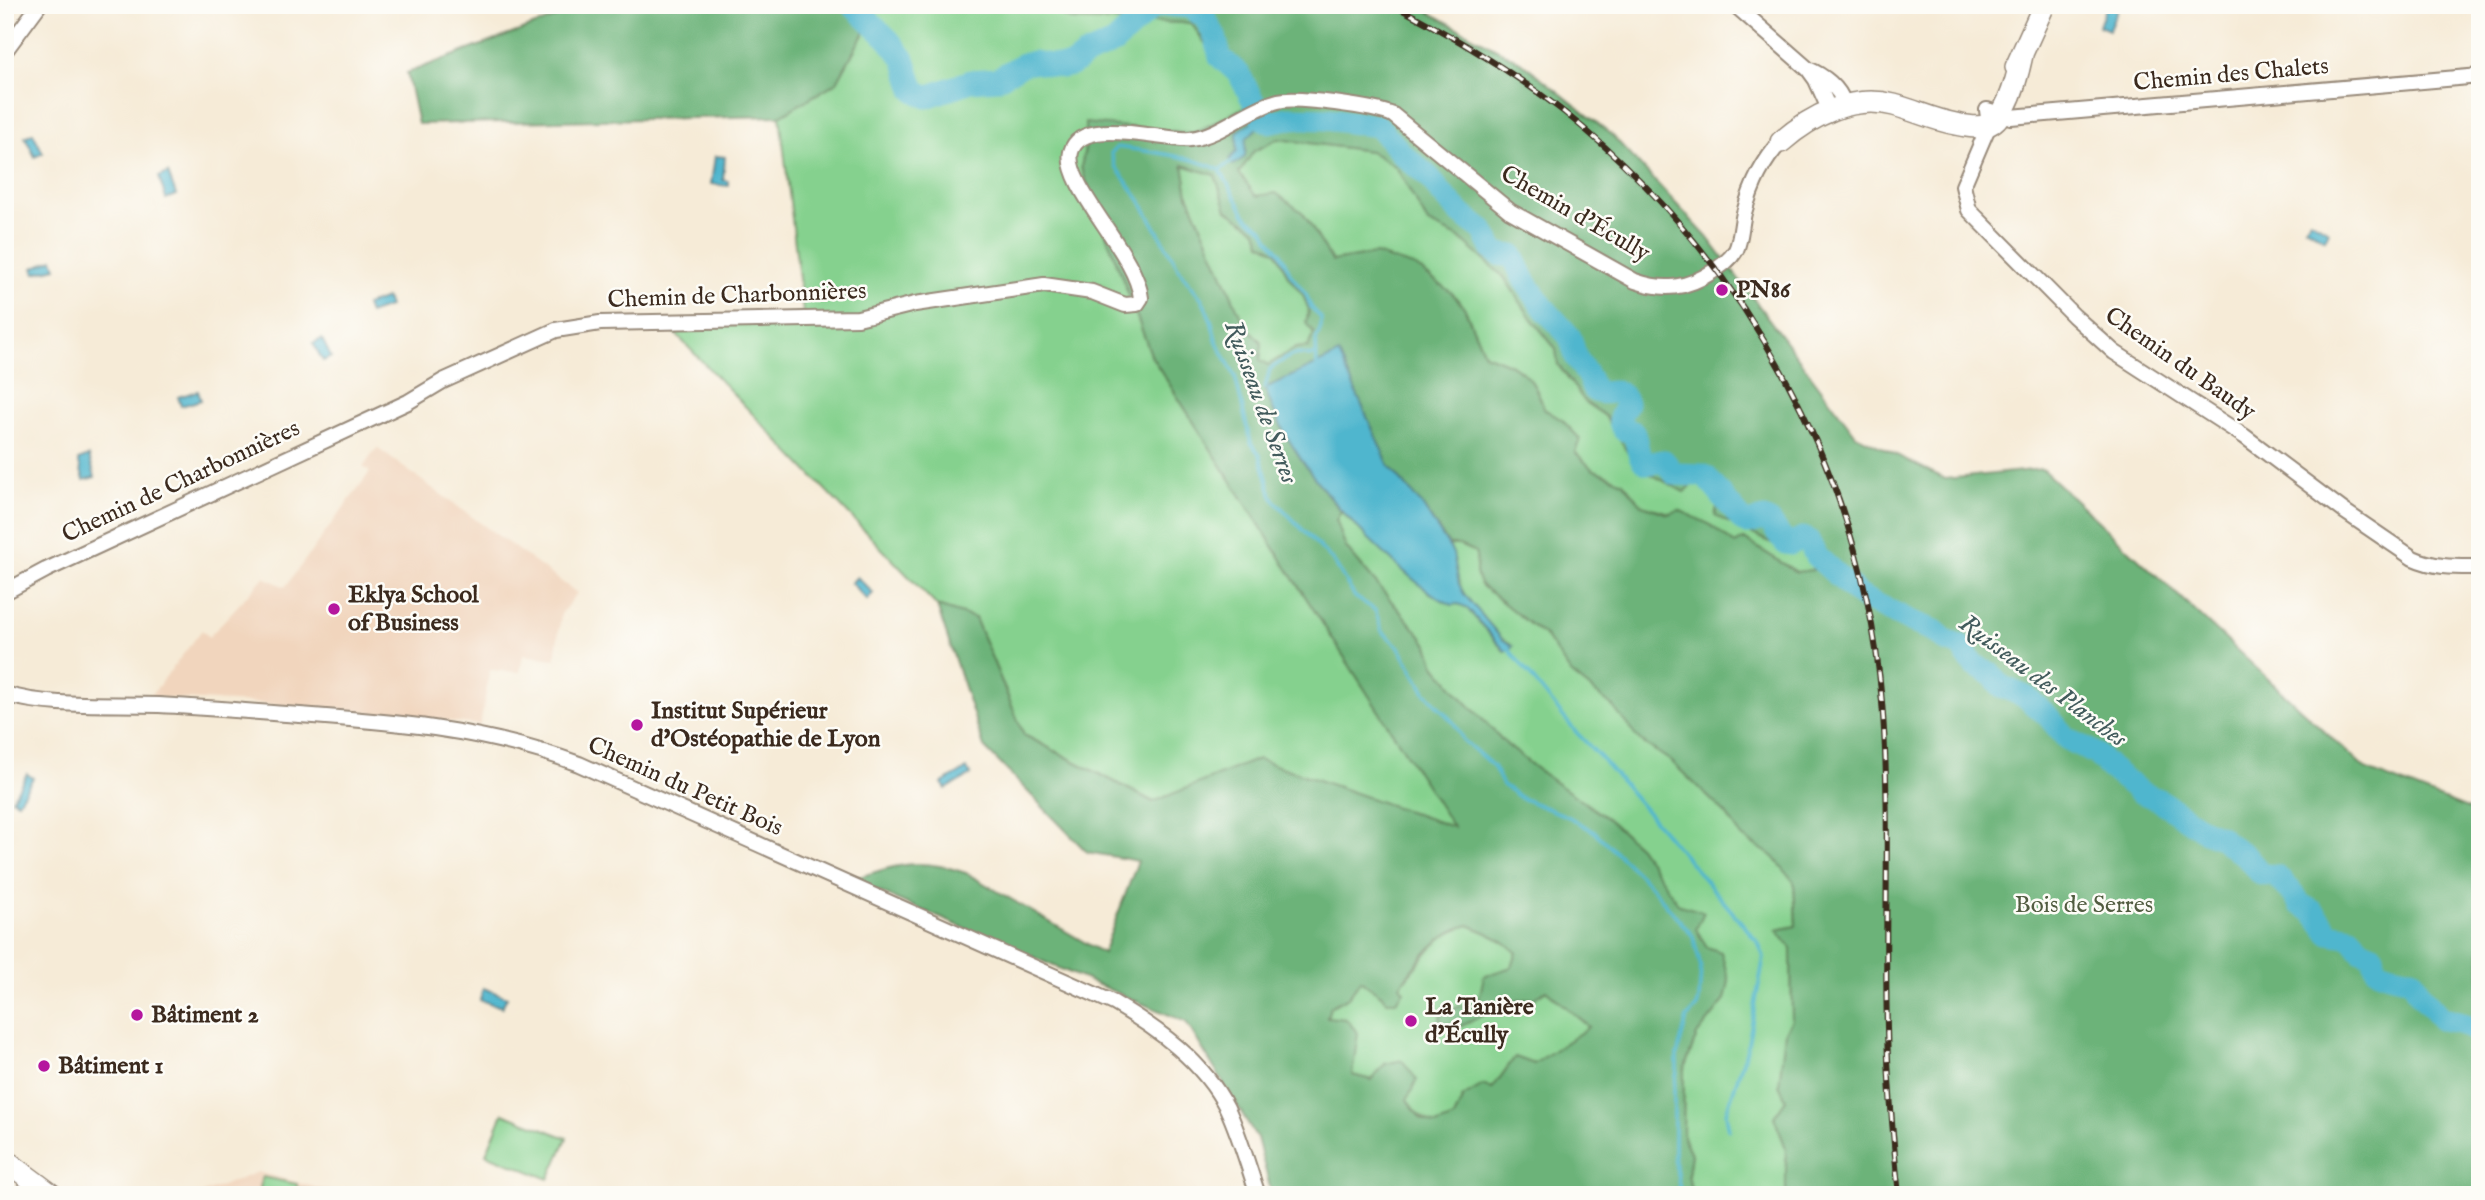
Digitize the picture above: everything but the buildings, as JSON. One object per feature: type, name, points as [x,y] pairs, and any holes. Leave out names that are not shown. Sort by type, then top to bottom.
[{"type":"street","points":[[5,51],[38,5]]},
{"type":"street","points":[[1735,5],[1808,69],[1837,107]]},
{"type":"street","points":[[1992,116],[1999,96],[2022,55],[2044,5]]},
{"type":"street","name":"Chemin des Chalets","points":[[1992,116],[2011,117],[2480,76]]},
{"type":"street","name":"Chemin d'Écully","points":[[1270,104],[1287,100],[1374,108],[1393,115],[1510,211],[1635,282],[1660,288],[1675,288],[1697,281],[1733,254],[1739,241],[1751,187],[1774,150],[1801,127],[1837,107],[1870,101],[1910,110],[1992,116]]},
{"type":"street","name":"Chemin de Charbonnières","points":[[5,592],[58,564],[408,402],[443,381],[555,330],[600,323],[858,318],[915,304],[1044,285],[1092,292],[1125,306],[1137,304],[1141,298],[1136,277],[1118,242],[1092,205],[1072,166],[1071,152],[1077,142],[1089,135],[1114,132],[1187,139],[1200,137],[1270,104]]},
{"type":"street","name":"Chemin du Baudy","points":[[1992,116],[1963,187],[1969,210],[2074,316],[2114,352],[2244,436],[2344,511],[2413,558],[2440,567],[2480,567]]},
{"type":"street","name":"Chemin du Petit Bois","points":[[5,694],[44,701],[161,705],[356,719],[479,734],[542,750],[579,764],[1107,1000],[1140,1018],[1174,1044],[1210,1083],[1227,1110],[1241,1142],[1258,1195]]},
{"type":"street","points":[[5,1160],[52,1195]]},
{"type":"shaded area","points":[[377,448],[577,593],[561,614],[555,659],[523,655],[520,672],[490,670],[480,725],[332,708],[150,697],[202,630],[209,637],[264,577],[285,587],[370,472],[363,467]]},
{"type":"shaded area","points":[[258,1172],[345,1195],[198,1195]]},
{"type":"green space","points":[[589,5],[879,5],[837,82],[780,116],[418,124],[407,73]]},
{"type":"green space","points":[[879,5],[1041,5],[1071,20],[1191,23],[1250,106],[1194,133],[1085,149],[1081,168],[1152,357],[1454,828],[1258,759],[1154,802],[1024,735],[975,618],[937,606],[670,328],[803,313],[780,116],[837,82]]},
{"type":"green space","name":"Bois de Serres","points":[[1041,5],[1416,5],[1524,64],[1611,134],[1707,237],[1856,435],[1945,479],[2042,469],[2365,769],[2480,814],[2480,1195],[1786,1195],[1786,1148],[1774,1117],[1786,1100],[1779,1085],[1785,1032],[1792,1020],[1791,948],[1777,930],[1796,926],[1794,882],[1774,857],[1742,837],[1726,814],[1671,761],[1639,740],[1613,707],[1571,673],[1546,637],[1481,585],[1476,571],[1475,552],[1459,545],[1449,545],[1422,505],[1389,466],[1339,355],[1265,388],[1271,405],[1297,453],[1341,511],[1336,520],[1346,548],[1427,643],[1435,665],[1462,698],[1507,745],[1608,819],[1639,847],[1679,905],[1704,912],[1696,929],[1707,947],[1721,952],[1729,981],[1725,1000],[1697,1035],[1684,1070],[1683,1137],[1691,1154],[1688,1175],[1692,1195],[1272,1195],[1257,1138],[1186,1022],[851,880],[908,864],[950,868],[966,873],[1103,953],[1138,861],[1087,852],[984,747],[937,606],[975,618],[1024,735],[1153,802],[1258,759],[1453,827],[1152,357],[1081,167],[1085,149],[1085,123],[1194,133],[1249,105],[1191,23],[1071,20]],"holes":[[[1278,139],[1370,151],[1396,167],[1428,223],[1458,237],[1504,277],[1531,318],[1556,349],[1558,364],[1586,403],[1605,416],[1636,466],[1684,492],[1695,483],[1709,490],[1718,502],[1715,516],[1786,550],[1802,549],[1810,558],[1813,570],[1796,572],[1744,539],[1735,544],[1709,524],[1679,510],[1668,514],[1642,505],[1623,482],[1592,469],[1575,452],[1580,439],[1562,420],[1544,409],[1529,379],[1507,363],[1484,354],[1464,307],[1452,293],[1416,267],[1375,254],[1332,261],[1303,213],[1276,193],[1256,196],[1239,173],[1254,151]],[[1183,165],[1215,175],[1227,210],[1257,230],[1261,243],[1277,252],[1309,310],[1306,323],[1314,333],[1308,347],[1296,348],[1268,365],[1260,360],[1262,343],[1244,324],[1188,195]],[[1469,925],[1501,940],[1517,953],[1512,967],[1484,976],[1479,999],[1440,1016],[1441,1027],[1457,1028],[1509,1002],[1535,998],[1546,990],[1589,1027],[1534,1064],[1515,1057],[1492,1089],[1483,1085],[1463,1097],[1454,1118],[1436,1125],[1421,1119],[1407,1100],[1417,1080],[1402,1060],[1385,1064],[1372,1080],[1352,1075],[1358,1033],[1346,1019],[1327,1017],[1330,1007],[1348,997],[1361,980],[1387,1001],[1396,1001],[1404,991],[1400,986],[1422,958],[1438,941]]]},
{"type":"green space","points":[[1278,139],[1370,151],[1396,167],[1428,223],[1458,237],[1504,277],[1531,318],[1556,349],[1558,365],[1586,403],[1605,415],[1636,466],[1695,483],[1709,490],[1718,502],[1786,549],[1802,549],[1810,558],[1813,570],[1797,572],[1744,539],[1735,544],[1709,524],[1642,505],[1623,482],[1592,469],[1575,452],[1580,439],[1562,420],[1544,409],[1535,387],[1523,372],[1484,354],[1464,307],[1375,254],[1332,261],[1303,213],[1256,197],[1239,173],[1254,151]]},
{"type":"green space","points":[[1183,165],[1215,175],[1227,209],[1257,230],[1261,243],[1277,252],[1309,310],[1306,323],[1314,333],[1308,347],[1296,348],[1268,365],[1260,360],[1262,343],[1244,324],[1188,195]]},
{"type":"green space","points":[[1341,511],[1430,593],[1466,607],[1504,651],[1510,643],[1502,639],[1464,593],[1449,545],[1459,545],[1475,552],[1476,571],[1481,585],[1546,637],[1571,673],[1614,707],[1639,740],[1671,761],[1726,814],[1742,837],[1774,857],[1794,882],[1796,926],[1777,930],[1791,948],[1792,1020],[1785,1032],[1786,1100],[1774,1117],[1786,1148],[1786,1195],[1692,1195],[1688,1175],[1691,1154],[1683,1137],[1684,1070],[1697,1035],[1725,1000],[1707,947],[1639,847],[1608,819],[1507,745],[1462,698],[1435,665],[1427,643],[1346,548],[1336,519]]},
{"type":"green space","points":[[1469,925],[1500,940],[1517,953],[1512,967],[1485,976],[1480,999],[1465,1007],[1449,1008],[1457,1028],[1509,1002],[1535,998],[1546,990],[1589,1027],[1534,1064],[1515,1057],[1492,1089],[1483,1085],[1463,1097],[1454,1118],[1436,1125],[1411,1107],[1385,1064],[1372,1080],[1352,1075],[1327,1017],[1330,1007],[1348,997],[1361,980],[1387,1001],[1433,946],[1453,928]]},
{"type":"green space","points":[[503,1113],[567,1138],[549,1179],[486,1154]]},
{"type":"green space","points":[[262,1177],[297,1184],[297,1188],[329,1195],[259,1195]]},
{"type":"water","points":[[2107,5],[2118,8],[2109,30],[2099,26]]},
{"type":"water","points":[[1255,119],[1261,124],[1246,139],[1245,157],[1233,165],[1230,159],[1237,151],[1237,132]]},
{"type":"water","points":[[33,133],[43,153],[35,157],[25,137]]},
{"type":"water","points":[[715,156],[725,157],[723,180],[728,181],[728,186],[711,184]]},
{"type":"water","points":[[168,173],[176,195],[166,199],[159,177]]},
{"type":"water","points":[[2310,220],[2329,231],[2325,239],[2305,227]]},
{"type":"water","points":[[53,259],[56,268],[35,273],[33,268]]},
{"type":"water","points":[[386,298],[389,307],[369,314],[366,305]]},
{"type":"water","points":[[322,339],[331,357],[323,361],[313,343]]},
{"type":"water","points":[[1339,354],[1389,466],[1422,505],[1453,553],[1459,584],[1464,594],[1502,639],[1513,646],[1510,650],[1505,651],[1466,607],[1443,601],[1403,571],[1333,501],[1286,435],[1265,388]]},
{"type":"water","points":[[198,391],[201,400],[181,406],[178,397]]},
{"type":"water","points":[[89,456],[95,477],[84,480],[78,460]]},
{"type":"water","points":[[857,577],[873,593],[867,600],[851,583]]},
{"type":"water","points":[[967,769],[971,775],[946,789],[942,783]]},
{"type":"water","points":[[27,774],[33,778],[18,802],[12,799]]},
{"type":"water","points":[[483,988],[507,997],[502,1007],[480,1000]]},
{"type":"waterway","name":"Ruisseau des Planches","points":[[852,5],[888,39],[904,59],[914,90],[927,97],[971,81],[997,79],[1023,64],[1034,62],[1062,67],[1072,65],[1084,56],[1114,43],[1153,7],[1166,5]]},
{"type":"waterway","name":"Ruisseau des Planches","points":[[1168,5],[1191,7],[1205,18],[1215,36],[1220,57],[1239,74],[1262,118],[1268,122],[1289,118],[1327,119],[1378,126],[1402,154],[1430,178],[1462,215],[1483,230],[1493,250],[1499,254],[1513,256],[1525,281],[1544,308],[1570,337],[1576,357],[1594,390],[1620,393],[1627,403],[1620,422],[1624,430],[1635,435],[1643,461],[1664,461],[1675,474],[1706,477],[1743,521],[1748,523],[1764,519],[1770,522],[1785,543],[1791,544],[1802,538],[1808,540],[1816,556],[1860,596],[1935,631],[1946,641],[1960,646],[1974,665],[1991,674],[2001,686],[2026,697],[2047,715],[2066,738],[2096,754],[2140,792],[2159,800],[2203,830],[2220,837],[2245,855],[2261,874],[2276,876],[2300,904],[2314,912],[2329,933],[2351,937],[2361,950],[2373,955],[2375,966],[2382,972],[2412,978],[2419,993],[2442,1019],[2459,1022],[2480,1034]]},
{"type":"waterway","name":"Ruisseau de Serres","points":[[1255,125],[1262,118]]},
{"type":"waterway","name":"Ruisseau de Serres","points":[[1233,161],[1220,170],[1182,157],[1117,147],[1111,153],[1115,166],[1140,200],[1182,274],[1202,299],[1216,340],[1235,376],[1251,443],[1260,455],[1276,502],[1333,561],[1355,597],[1375,610],[1382,631],[1399,647],[1425,692],[1454,723],[1463,740],[1493,766],[1503,785],[1521,798],[1569,817],[1595,832],[1647,882],[1693,936],[1701,967],[1699,1000],[1697,1007],[1687,1018],[1677,1055],[1674,1089],[1674,1158],[1681,1195]]},
{"type":"waterway","points":[[1220,170],[1245,214],[1264,229],[1280,252],[1291,275],[1306,294],[1311,307],[1321,318],[1316,340],[1317,369]]},
{"type":"waterway","points":[[1265,388],[1270,369],[1293,355],[1315,354]]},
{"type":"waterway","points":[[1507,647],[1575,731],[1758,942],[1764,957],[1747,1049],[1726,1113],[1729,1130]]},
{"type":"railway","points":[[1393,5],[1459,41],[1523,82],[1564,112],[1629,169],[1687,233],[1739,301],[1783,375],[1820,452],[1850,533],[1870,617],[1882,702],[1887,824],[1888,1049],[1899,1195]]},
{"type":"place","name":"PN86","points":[[1722,290]]},
{"type":"place","name":"Eklya School of Business","points":[[334,609]]},
{"type":"place","name":"Institut Supérieur d'Ostéopathie de Lyon","points":[[637,725]]},
{"type":"place","name":"Bâtiment 2","points":[[137,1015]]},
{"type":"place","name":"La Tanière d'Écully","points":[[1411,1021]]},
{"type":"place","name":"Bâtiment 1","points":[[44,1066]]}]
